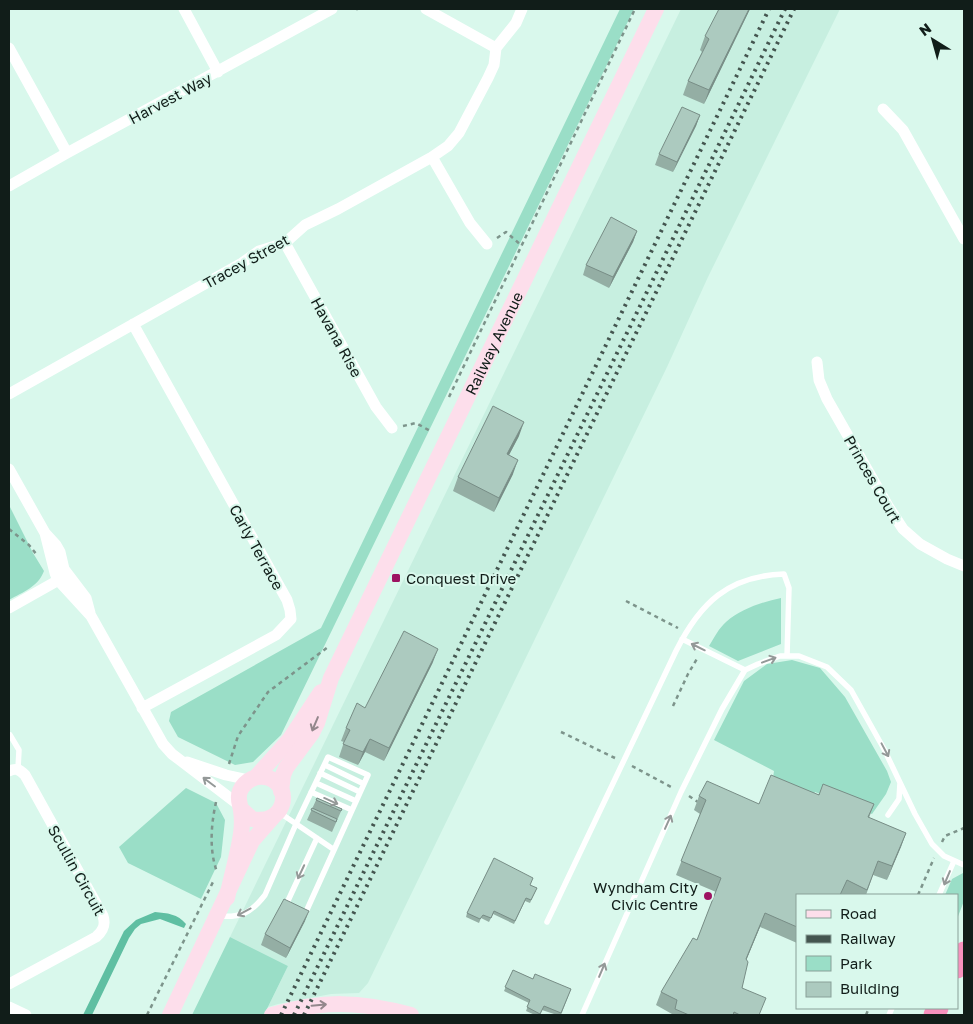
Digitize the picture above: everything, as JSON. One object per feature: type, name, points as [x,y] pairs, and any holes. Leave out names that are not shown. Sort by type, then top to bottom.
[{"type":"highway","points":[[958,966],[964,952]]},
{"type":"street","points":[[184,9],[218,72]]},
{"type":"street","name":"Harvest Way","points":[[9,186],[332,9]]},
{"type":"street","points":[[426,9],[496,48]]},
{"type":"street","name":"Tracey Street","points":[[9,394],[242,263],[259,251],[284,243],[305,225],[338,209],[432,157],[448,146],[460,133],[494,65],[496,48],[516,23],[522,9]]},
{"type":"street","name":"Railway Avenue","points":[[281,791],[286,768],[314,728],[331,678],[656,9]]},
{"type":"street","points":[[9,48],[67,153]]},
{"type":"street","points":[[883,109],[903,130],[964,239]]},
{"type":"street","points":[[432,157],[470,224],[487,244]]},
{"type":"street","name":"Havana Rise","points":[[284,243],[376,407],[392,428]]},
{"type":"street","name":"Carly Terrace","points":[[133,324],[287,600],[291,619],[276,635],[142,708]]},
{"type":"street","name":"Princes Court","points":[[817,362],[819,380],[827,399],[888,506],[903,528],[920,544],[964,566]]},
{"type":"street","points":[[9,469],[45,533],[56,545],[63,578],[91,616],[163,744],[178,759],[240,807],[245,815],[252,819],[267,820],[276,814]]},
{"type":"street","points":[[9,608],[63,578]]},
{"type":"street","name":"Railway Avenue","points":[[253,779],[290,739],[331,678]]},
{"type":"street","points":[[170,1015],[252,842],[276,814],[283,798],[281,791],[274,781],[268,778],[253,779],[226,775],[178,759]]},
{"type":"street","name":"Scullin Circuit","points":[[9,984],[96,937],[105,924],[103,916],[24,775],[14,770]]},
{"type":"street","points":[[226,898],[241,833],[239,795],[241,789],[253,779]]},
{"type":"street","points":[[272,1015],[312,1005],[336,1003],[360,1004],[411,1015]]},
{"type":"street","points":[[9,1007],[26,1015]]},
{"type":"lane","points":[[547,922],[682,639],[698,613],[724,590],[745,580],[767,574],[784,574],[789,588],[787,656]]},
{"type":"lane","points":[[682,639],[745,670]]},
{"type":"lane","points":[[582,1015],[681,792],[722,709],[745,670],[780,656],[799,656],[827,667],[851,690],[884,749],[932,844],[944,856],[964,865]]},
{"type":"lane","name":"Scullin Circuit","points":[[10,735],[19,750],[14,770]]},
{"type":"lane","points":[[218,916],[234,918],[257,905],[265,895],[302,810],[328,757],[368,775],[305,914]]},
{"type":"lane","points":[[325,765],[364,784]]},
{"type":"lane","points":[[320,773],[360,792]]},
{"type":"lane","points":[[888,815],[899,799],[900,780]]},
{"type":"lane","points":[[316,783],[356,801]]},
{"type":"lane","points":[[311,792],[352,810]]},
{"type":"lane","points":[[307,801],[315,804]]},
{"type":"lane","points":[[302,810],[311,814]]},
{"type":"lane","points":[[276,814],[296,824],[334,850]]},
{"type":"lane","points":[[340,816],[348,819]]},
{"type":"lane","points":[[335,825],[343,829]]},
{"type":"lane","points":[[286,905],[317,838]]},
{"type":"lane","points":[[939,894],[954,861]]},
{"type":"path","points":[[449,397],[635,9]]},
{"type":"path","points":[[487,244],[506,232],[522,246]]},
{"type":"path","points":[[392,428],[416,423],[432,432]]},
{"type":"path","points":[[9,529],[28,545],[39,558]]},
{"type":"path","points":[[226,775],[238,736],[268,692],[326,650],[330,642]]},
{"type":"path","points":[[147,1015],[217,873],[211,845],[212,818],[218,790]]},
{"type":"shaded area","points":[[681,9],[840,9],[708,277],[667,367],[368,983],[359,993],[331,994],[268,1007],[288,966],[230,937]]},
{"type":"shaded area","points":[[155,912],[176,916],[186,924],[184,928],[160,919],[141,924],[135,929],[92,1015],[83,1015],[124,931],[136,920]]},
{"type":"green space","points":[[620,9],[634,9],[281,735],[253,762],[235,765],[178,737],[169,721],[171,712],[321,628]]},
{"type":"green space","points":[[9,505],[44,571],[34,585],[9,600]]},
{"type":"green space","points":[[781,598],[781,644],[738,661],[709,646],[721,627],[738,613]]},
{"type":"green space","points":[[792,660],[820,668],[845,697],[887,771],[891,782],[886,794],[872,814],[815,792],[810,802],[772,785],[774,771],[714,740],[744,681],[767,664]]},
{"type":"green space","points":[[186,788],[216,803],[225,820],[221,857],[201,899],[128,863],[119,847]]},
{"type":"green space","points":[[963,873],[964,875],[964,901],[958,916],[958,894],[945,894],[952,879]]},
{"type":"green space","points":[[230,937],[288,966],[264,1015],[192,1015]]},
{"type":"building","points":[[719,9],[749,9],[709,90],[688,81],[709,39],[705,36]]},
{"type":"building","points":[[682,107],[700,115],[677,162],[659,154]]},
{"type":"building","points":[[611,217],[637,231],[613,277],[586,265]]},
{"type":"building","points":[[493,406],[524,422],[507,454],[518,460],[499,498],[458,477]]},
{"type":"building","points":[[404,631],[438,649],[389,748],[370,739],[363,752],[343,744],[350,730],[346,728],[357,703],[365,708]]},
{"type":"building","points":[[771,775],[819,795],[823,784],[874,804],[868,817],[906,833],[892,866],[878,861],[867,890],[847,880],[840,894],[796,894],[796,927],[765,913],[746,959],[748,962],[742,988],[766,998],[759,1015],[740,1015],[734,1012],[733,1015],[689,1015],[675,1009],[677,1000],[661,992],[693,938],[697,940],[721,878],[681,861],[706,800],[699,796],[707,781],[759,804]]},
{"type":"building","points":[[317,798],[342,809],[341,811],[316,800]]},
{"type":"building","points":[[312,808],[337,819],[336,822],[311,810]]},
{"type":"building","points":[[494,858],[533,878],[530,885],[537,888],[531,900],[526,898],[515,921],[494,911],[491,918],[483,915],[480,919],[467,913]]},
{"type":"building","points":[[284,899],[309,911],[290,948],[265,934]]},
{"type":"building","points":[[513,970],[533,979],[535,974],[571,989],[561,1013],[544,1006],[540,1014],[527,1007],[530,1000],[505,987]]},
{"type":"railway","points":[[281,1015],[769,9]]},
{"type":"railway","points":[[294,1015],[785,9]]},
{"type":"railway","points":[[304,1015],[794,9]]},
{"type":"place","name":"Conquest Drive","points":[[396,578]]},
{"type":"place","name":"Wyndham City Civic Centre","points":[[708,896]]}]
